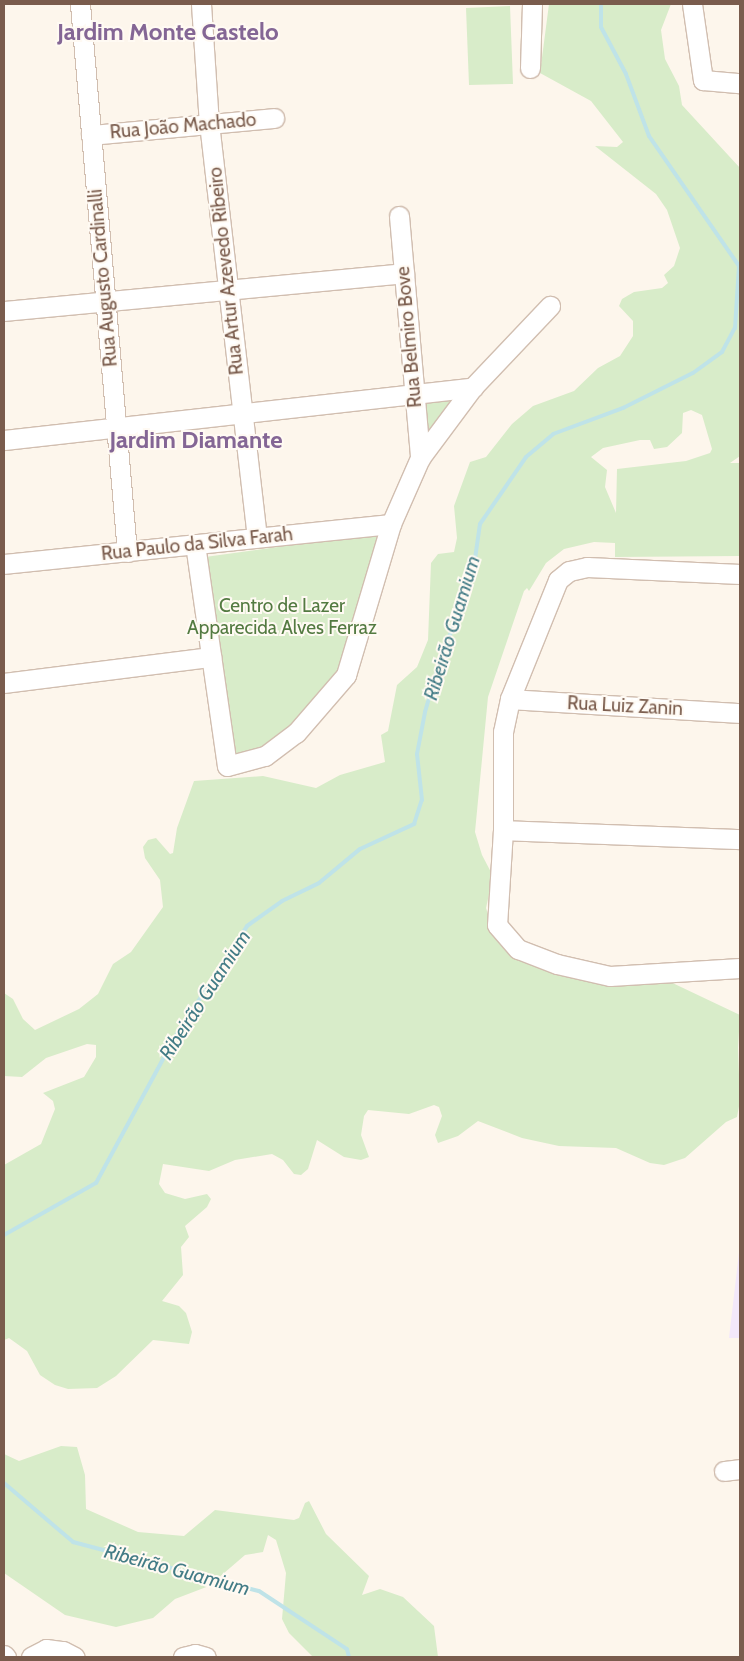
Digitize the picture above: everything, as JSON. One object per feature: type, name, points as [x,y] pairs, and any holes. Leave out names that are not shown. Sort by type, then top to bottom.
[{"type":"street","name":"Rua Augusto Cardinalli","points":[[80,4],[127,552]]},
{"type":"street","name":"Rua Artur Azevedo Ribeiro","points":[[201,4],[209,123],[257,538]]},
{"type":"street","points":[[530,68],[532,4]]},
{"type":"street","points":[[692,4],[703,80],[740,83]]},
{"type":"street","name":"Rua João Machado","points":[[91,135],[274,118]]},
{"type":"street","name":"Rua Belmiro Bove","points":[[399,216],[420,458]]},
{"type":"street","points":[[4,311],[404,273]]},
{"type":"street","points":[[195,544],[227,766],[265,756],[296,733],[346,675],[390,524],[420,458],[473,387],[550,306]]},
{"type":"street","points":[[4,440],[473,387]]},
{"type":"street","name":"Rua Paulo da Silva Farah","points":[[4,564],[390,524]]},
{"type":"street","points":[[740,574],[586,567],[570,571],[558,580],[510,700],[503,732],[503,830],[497,925],[518,949],[557,964],[610,976],[740,968]]},
{"type":"street","points":[[4,683],[211,657]]},
{"type":"street","name":"Rua Luiz Zanin","points":[[510,700],[740,713]]},
{"type":"street","points":[[503,830],[740,839]]},
{"type":"street","points":[[31,1657],[46,1649],[63,1651],[75,1657]]},
{"type":"street","points":[[183,1657],[195,1654],[206,1657]]},
{"type":"shaded area","points":[[740,1244],[740,1338],[729,1338]]},
{"type":"green space","points":[[549,4],[671,4],[661,30],[665,59],[679,86],[682,105],[740,168],[740,456],[730,463],[740,463],[740,556],[615,557],[615,543],[594,542],[564,549],[546,563],[529,591],[527,588],[524,591],[488,697],[475,832],[482,855],[493,876],[486,908],[490,920],[529,947],[552,955],[662,978],[740,1015],[738,1048],[740,1101],[737,1117],[726,1122],[685,1158],[664,1165],[650,1163],[616,1148],[559,1146],[522,1138],[478,1121],[458,1136],[438,1143],[435,1135],[442,1116],[439,1107],[434,1105],[409,1114],[368,1110],[364,1116],[361,1135],[369,1157],[361,1160],[344,1157],[317,1140],[308,1169],[301,1175],[294,1174],[283,1160],[272,1154],[235,1160],[209,1171],[163,1164],[159,1184],[165,1193],[185,1199],[207,1194],[211,1199],[207,1207],[185,1226],[189,1237],[181,1247],[183,1275],[162,1301],[179,1306],[186,1313],[192,1332],[189,1344],[153,1340],[116,1376],[97,1388],[68,1389],[55,1385],[40,1375],[27,1351],[9,1338],[4,1340],[4,1165],[41,1144],[55,1109],[53,1101],[43,1093],[84,1077],[96,1057],[96,1045],[87,1044],[46,1058],[22,1077],[4,1076],[4,993],[13,999],[23,1019],[35,1030],[79,1009],[98,994],[113,964],[131,952],[163,907],[160,880],[145,858],[143,847],[148,840],[156,838],[170,854],[173,853],[177,828],[194,781],[263,776],[316,788],[340,775],[385,762],[381,735],[388,731],[397,685],[417,667],[428,640],[431,563],[438,554],[454,552],[457,538],[454,506],[470,462],[486,457],[512,424],[533,406],[574,391],[598,368],[620,356],[633,336],[633,321],[619,306],[622,299],[634,292],[662,288],[668,283],[664,275],[674,266],[680,248],[667,210],[656,194],[595,146],[617,147],[623,142],[591,101],[540,73]],"holes":[[[691,410],[702,415],[712,449],[710,453],[686,461],[617,469],[616,513],[605,487],[607,470],[591,457],[603,448],[640,440],[650,440],[654,449],[667,447],[682,433],[683,413]]]},
{"type":"green space","points":[[510,6],[513,84],[469,85],[466,8]]},
{"type":"green space","points":[[460,395],[426,443],[420,400]]},
{"type":"green space","name":"Centro de Lazer Apparecida Alves Ferraz","points":[[372,534],[380,540],[338,674],[294,726],[264,750],[235,760],[205,557]]},
{"type":"green space","points":[[61,1446],[77,1447],[85,1475],[86,1509],[138,1532],[184,1536],[215,1510],[294,1520],[299,1518],[305,1503],[309,1501],[326,1534],[369,1576],[362,1595],[380,1589],[403,1597],[434,1626],[438,1657],[313,1657],[289,1633],[282,1619],[286,1573],[276,1540],[268,1535],[263,1552],[245,1555],[209,1586],[175,1599],[153,1618],[116,1627],[65,1615],[4,1573],[4,1454],[19,1461]]},
{"type":"waterway","name":"Ribeirão Guamium","points":[[4,1235],[96,1183],[175,1037],[247,926],[282,901],[319,883],[360,849],[414,824],[422,800],[417,754],[425,712],[438,667],[473,573],[480,524],[526,457],[553,434],[623,408],[693,373],[722,352],[735,328],[739,266],[649,136],[626,74],[601,27],[601,4]]},
{"type":"waterway","name":"Ribeirão Guamium","points":[[4,1483],[73,1542],[259,1591],[347,1649],[349,1657]]},
{"type":"district","name":"Jardim Monte Castelo","points":[[168,32]]},
{"type":"district","name":"Jardim Diamante","points":[[196,440]]}]
